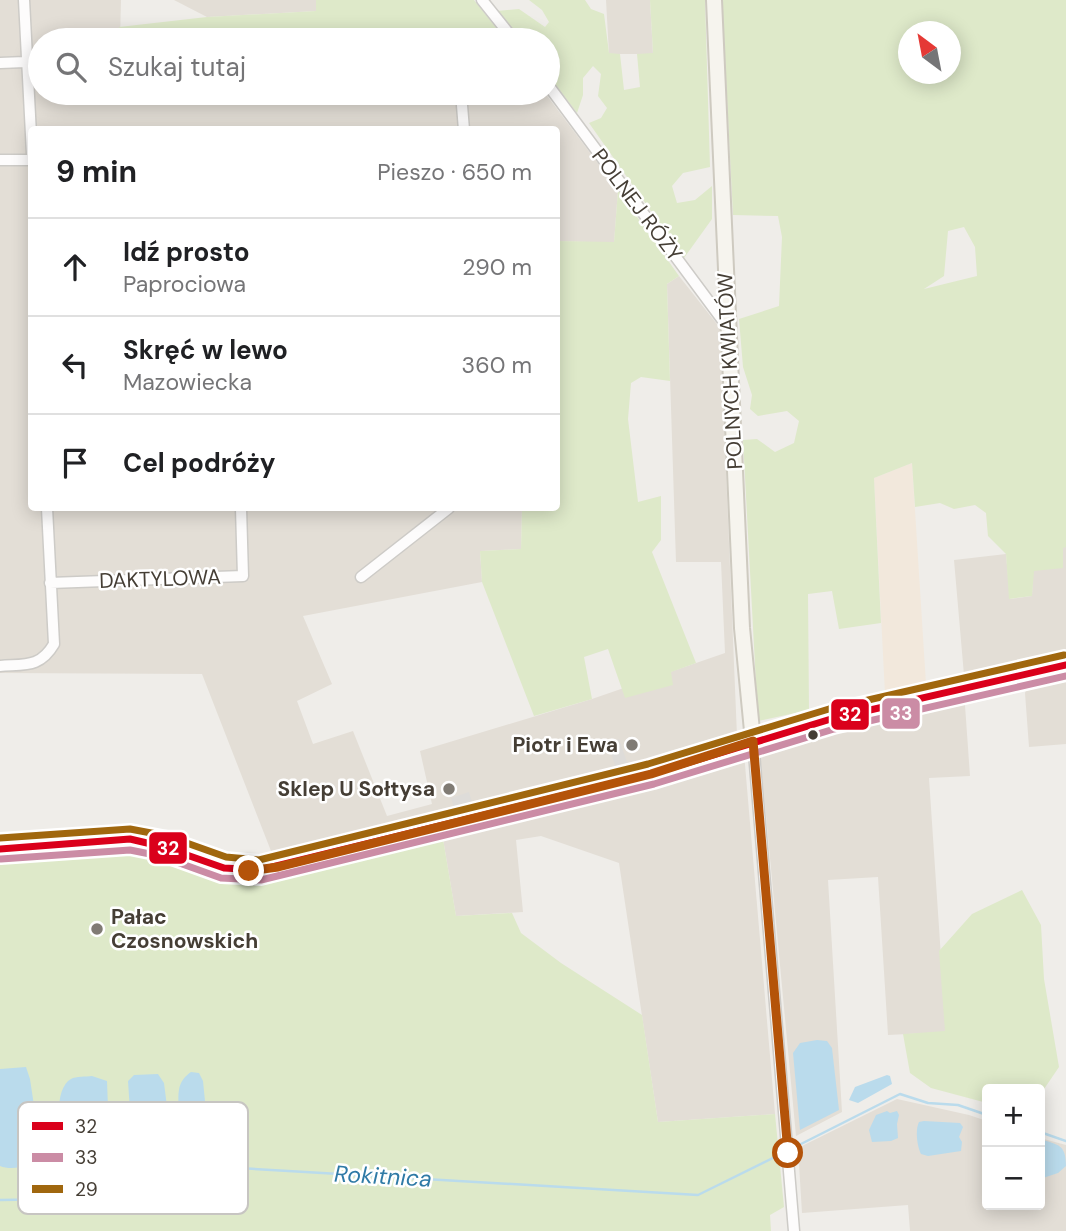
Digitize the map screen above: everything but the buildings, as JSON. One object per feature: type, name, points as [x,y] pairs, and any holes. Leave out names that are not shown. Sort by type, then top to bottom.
[{"type":"street","points":[[24,0],[28,103]]},
{"type":"street","points":[[482,0],[504,28]]},
{"type":"street","name":"POLNYCH KWIATÓW","points":[[714,0],[742,628],[753,741]]},
{"type":"street","points":[[0,63],[25,62]]},
{"type":"street","name":"POLNEJ RÓŻY","points":[[560,101],[727,326]]},
{"type":"street","points":[[28,105],[30,126]]},
{"type":"street","points":[[462,105],[464,126]]},
{"type":"street","points":[[0,160],[28,157]]},
{"type":"street","points":[[0,666],[33,664],[46,658],[54,644],[47,511]]},
{"type":"street","name":"DAKTYLOWA","points":[[50,583],[243,576],[240,511]]},
{"type":"street","points":[[361,577],[445,511]]},
{"type":"street","points":[[0,849],[130,839],[151,842],[218,867],[237,871],[260,870],[628,780],[831,719],[1066,665]]},
{"type":"street","points":[[753,741],[794,1231]]},
{"type":"shaded area","points":[[0,0],[121,0],[120,28],[28,28],[28,105],[554,105],[618,190],[614,243],[560,241],[560,126],[28,126],[28,511],[522,511],[521,549],[480,551],[482,582],[303,616],[332,684],[297,701],[313,744],[353,731],[387,816],[432,804],[420,751],[592,699],[725,653],[721,562],[676,562],[667,284],[679,276],[720,328],[737,736],[455,810],[295,848],[271,851],[202,674],[0,673]]},
{"type":"shaded area","points":[[174,0],[316,0],[316,11],[207,17]]},
{"type":"shaded area","points":[[606,0],[650,0],[653,54],[609,54]]},
{"type":"shaded area","points":[[912,463],[926,684],[885,694],[874,478]]},
{"type":"shaded area","points":[[1062,547],[1066,547],[1066,652],[964,675],[954,560],[1006,554],[1010,599],[1032,596],[1033,571]]},
{"type":"shaded area","points":[[1066,671],[1066,744],[1029,747],[1025,693],[1030,679]]},
{"type":"shaded area","points":[[964,691],[970,776],[929,778],[946,1032],[888,1035],[878,877],[828,880],[842,1112],[796,1136],[760,751]]},
{"type":"shaded area","points":[[619,739],[628,765],[616,769],[608,743]]},
{"type":"shaded area","points":[[744,753],[775,1114],[658,1122],[619,863],[541,836],[516,840],[523,912],[456,916],[442,833],[602,794]]},
{"type":"shaded area","points":[[469,792],[473,805],[455,810],[451,798]]},
{"type":"shaded area","points":[[897,1099],[969,1115],[982,1119],[982,1210],[1045,1210],[1045,1139],[1066,1145],[1066,1231],[910,1231],[908,1205],[802,1213],[798,1148]]},
{"type":"green space","points":[[316,0],[474,0],[496,28],[119,28],[207,17],[316,11]]},
{"type":"green space","points":[[529,0],[585,0],[591,9],[604,14],[609,53],[620,54],[624,90],[640,87],[637,54],[653,53],[650,0],[705,0],[710,167],[683,173],[672,186],[677,203],[695,200],[712,186],[712,219],[684,258],[589,123],[601,118],[607,108],[598,96],[601,74],[593,66],[583,78],[583,95],[577,113],[560,91],[560,28],[510,28],[497,11],[519,9],[545,27],[549,22],[542,10]]},
{"type":"green space","points":[[722,0],[1066,0],[1066,547],[1063,548],[1063,568],[1034,571],[1032,596],[1009,599],[1006,554],[988,536],[986,513],[975,505],[954,509],[940,503],[915,507],[912,463],[874,478],[881,623],[839,629],[832,591],[808,594],[809,710],[758,721],[743,440],[757,439],[775,452],[794,443],[799,421],[787,411],[758,416],[750,409],[752,395],[743,367],[739,319],[779,306],[782,237],[778,216],[733,215]],"holes":[[[964,227],[975,247],[977,276],[924,289],[944,276],[948,231]]]},
{"type":"green space","points":[[618,190],[679,276],[667,284],[670,381],[641,377],[631,383],[628,419],[638,502],[661,496],[661,540],[652,552],[696,663],[671,672],[673,685],[625,698],[608,649],[584,657],[592,699],[534,716],[482,582],[480,551],[521,549],[522,511],[560,511],[560,241],[614,242]]},
{"type":"green space","points":[[442,833],[456,916],[512,913],[521,933],[561,963],[642,1015],[658,1122],[775,1114],[784,1207],[770,1215],[771,1231],[0,1231],[0,855],[110,847],[144,850],[202,877],[246,881],[323,867]]},
{"type":"green space","points":[[1022,890],[1041,925],[1044,979],[1059,1067],[1045,1088],[1045,1084],[982,1084],[982,1102],[931,1088],[910,1073],[903,1034],[945,1031],[939,951],[972,914]]},
{"type":"water","points":[[827,1041],[832,1048],[839,1110],[800,1130],[793,1053],[800,1043]]},
{"type":"water","points":[[26,1067],[30,1079],[33,1102],[18,1102],[18,1167],[0,1166],[0,1069]]},
{"type":"water","points":[[191,1072],[199,1073],[203,1081],[205,1102],[178,1102],[180,1084]]},
{"type":"water","points":[[158,1074],[164,1083],[166,1102],[129,1102],[128,1081],[134,1075]]},
{"type":"water","points":[[92,1076],[107,1081],[108,1102],[60,1102],[65,1085],[78,1077]]},
{"type":"water","points":[[890,1076],[892,1084],[858,1103],[849,1100],[855,1087]]},
{"type":"water","points":[[897,1111],[899,1115],[898,1138],[872,1142],[869,1130],[876,1115]]},
{"type":"water","points":[[919,1122],[960,1123],[963,1127],[959,1137],[962,1142],[961,1151],[928,1156],[921,1154],[917,1129]]},
{"type":"water","points":[[1045,1141],[1063,1149],[1066,1166],[1058,1173],[1045,1177]]},
{"type":"waterway","name":"Rokitnica","points":[[799,1145],[900,1094],[928,1103],[958,1105],[982,1113]]},
{"type":"waterway","name":"Rokitnica","points":[[1045,1134],[1066,1141]]},
{"type":"waterway","name":"Rokitnica","points":[[248,1169],[698,1195],[783,1153]]},
{"type":"waterway","name":"Rokitnica","points":[[0,1200],[18,1200]]},
{"type":"transit line","name":"29","points":[[0,838],[130,829],[167,836],[226,857],[259,860],[648,764],[829,709],[1064,655]]},
{"type":"transit line","name":"32","points":[[0,849],[130,839],[164,847],[224,868],[260,870],[651,774],[831,719],[1066,665]]},
{"type":"transit line","name":"33","points":[[1,859],[130,850],[160,856],[221,878],[261,880],[654,784],[834,729],[1066,676]]},
{"type":"place","name":"Piotr i Ewa","points":[[632,745]]},
{"type":"place","name":"Sklep U Sołtysa","points":[[449,789]]},
{"type":"place","name":"Pałac Czosnowskich","points":[[97,929]]},
{"type":"route","points":[[249,871],[278,867],[617,783],[753,741],[788,1153]]}]
